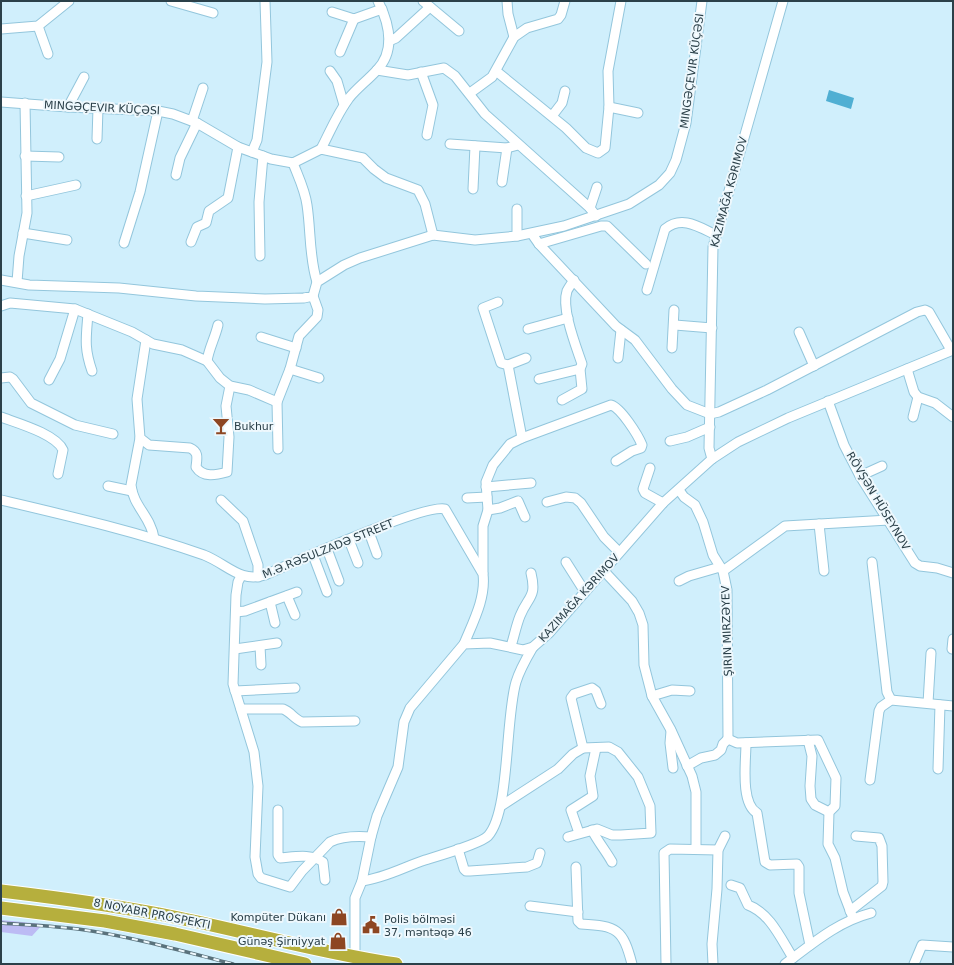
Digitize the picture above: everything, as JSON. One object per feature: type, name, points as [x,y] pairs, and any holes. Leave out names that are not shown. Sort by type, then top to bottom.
[{"type":"highway","name":"8 NOYABR PROSPEKTI","points":[[1,891],[72,900],[178,918],[355,958],[396,964]]},
{"type":"highway","name":"8 NOYABR PROSPEKTI","points":[[1,908],[121,924],[183,936],[305,964]]},
{"type":"street","points":[[1,29],[38,26],[69,1]]},
{"type":"street","points":[[171,1],[212,13]]},
{"type":"street","points":[[252,152],[257,140],[267,67],[265,1]]},
{"type":"street","points":[[507,1],[509,20],[514,37]]},
{"type":"street","points":[[470,93],[492,77],[514,37],[527,28],[558,19],[561,15],[565,1]]},
{"type":"street","points":[[496,71],[552,116],[586,148],[598,153],[605,148],[606,122],[610,108],[608,71],[621,1]]},
{"type":"street","name":"MINGƏÇEVIR KÜÇƏSI","points":[[317,282],[344,265],[360,258],[433,236],[475,240],[517,236],[532,234],[596,216],[629,204],[659,185],[670,173],[676,160],[686,123],[702,1]]},
{"type":"street","points":[[712,459],[709,448],[712,260],[716,234],[783,1]]},
{"type":"street","points":[[389,41],[396,38],[426,4],[459,31]]},
{"type":"street","points":[[278,449],[277,402],[290,370],[299,336],[317,317],[318,310],[313,296],[317,282],[312,266],[307,204],[293,163],[320,149],[344,105],[362,83],[377,70],[384,61],[389,41],[388,28],[380,5],[354,19],[340,52]]},
{"type":"street","points":[[332,12],[354,19]]},
{"type":"street","points":[[38,26],[48,54]]},
{"type":"street","points":[[377,70],[408,75],[444,68],[455,76],[470,93],[485,114],[590,208],[596,216]]},
{"type":"street","points":[[330,71],[337,81],[344,105]]},
{"type":"street","points":[[421,72],[432,106],[427,135]]},
{"type":"street","points":[[68,107],[84,77]]},
{"type":"street","points":[[176,175],[180,158],[195,122],[203,88]]},
{"type":"street","points":[[552,116],[562,103],[565,91]]},
{"type":"street","name":"MINGƏÇEVIR KÜÇƏSI","points":[[1,102],[68,107],[158,110],[195,122],[238,147],[263,156],[293,163]]},
{"type":"street","points":[[17,282],[19,256],[26,222],[25,104]]},
{"type":"street","points":[[97,139],[98,108]]},
{"type":"street","points":[[610,108],[638,113]]},
{"type":"street","points":[[124,243],[140,192],[158,110]]},
{"type":"street","points":[[450,144],[508,148],[518,145]]},
{"type":"street","points":[[473,189],[474,146]]},
{"type":"street","points":[[191,242],[197,227],[206,223],[209,211],[228,198],[238,147]]},
{"type":"street","points":[[502,182],[508,148]]},
{"type":"street","points":[[320,149],[330,153],[363,158],[386,178],[418,190],[425,204],[433,236]]},
{"type":"street","points":[[26,156],[59,157]]},
{"type":"street","points":[[260,256],[259,202],[263,156]]},
{"type":"street","points":[[26,196],[76,185]]},
{"type":"street","points":[[590,208],[597,187]]},
{"type":"street","points":[[517,208],[517,236]]},
{"type":"street","points":[[647,290],[665,229],[675,222],[686,222],[716,234]]},
{"type":"street","points":[[539,244],[601,226],[607,226],[646,264]]},
{"type":"street","points":[[23,234],[67,240]]},
{"type":"street","points":[[362,881],[389,875],[412,864],[458,849],[487,837],[495,825],[501,806],[512,703],[521,666],[534,647],[545,637],[663,504],[712,459],[738,442],[828,401],[952,350],[929,312],[925,310],[917,312],[814,366],[719,412],[710,414],[687,405],[672,389],[634,340],[603,313],[539,244],[532,234]]},
{"type":"street","points":[[1,280],[29,285],[119,288],[204,297],[264,299],[304,298],[313,296]]},
{"type":"street","points":[[562,400],[582,389],[580,369],[582,364],[568,318],[566,296],[567,290],[574,280]]},
{"type":"street","points":[[498,302],[483,308],[501,363],[508,366],[526,358]]},
{"type":"street","points":[[1,306],[10,303],[75,309],[132,332],[154,344],[182,350],[207,361],[220,378],[230,386],[249,390],[277,402]]},
{"type":"street","points":[[49,380],[60,359],[75,309]]},
{"type":"street","points":[[672,348],[675,325],[674,310]]},
{"type":"street","points":[[88,314],[85,346],[92,371]]},
{"type":"street","points":[[528,329],[568,318]]},
{"type":"street","points":[[207,361],[210,347],[214,340],[218,325]]},
{"type":"street","points":[[675,325],[712,328]]},
{"type":"street","points":[[618,358],[621,330]]},
{"type":"street","points":[[799,332],[814,366]]},
{"type":"street","points":[[261,337],[296,348]]},
{"type":"street","points":[[146,340],[136,398],[140,438],[131,485],[132,491],[142,513],[152,526],[154,538]]},
{"type":"street","points":[[508,366],[522,438]]},
{"type":"street","points":[[539,379],[580,369]]},
{"type":"street","points":[[908,369],[914,392],[918,397],[935,403],[953,418]]},
{"type":"street","points":[[290,370],[319,378]]},
{"type":"street","points":[[1,378],[13,379],[31,403],[75,425],[113,434]]},
{"type":"street","points":[[140,438],[150,445],[190,448],[195,450],[197,455],[196,467],[199,472],[205,475],[227,472],[230,436],[226,406],[230,386]]},
{"type":"street","points":[[913,417],[918,397]]},
{"type":"street","name":"RÖVŞƏN HÜSEYNOV","points":[[828,401],[844,445],[860,476],[915,563],[920,566],[936,568],[953,573]]},
{"type":"street","points":[[355,958],[355,898],[362,881],[371,837],[398,766],[404,722],[407,713],[464,644],[482,598],[484,585],[484,526],[488,510],[486,487],[488,474],[493,465],[510,444],[522,438],[611,405],[616,407],[623,416],[642,445],[641,448],[632,451],[616,461]]},
{"type":"street","points":[[1,417],[38,432],[58,443],[63,450],[58,474]]},
{"type":"street","points":[[670,441],[687,438],[710,427]]},
{"type":"street","points":[[860,476],[882,466]]},
{"type":"street","points":[[650,468],[642,489],[645,493],[663,504]]},
{"type":"street","points":[[486,487],[531,483]]},
{"type":"street","points":[[108,486],[132,491]]},
{"type":"street","name":"ŞIRIN MIRZƏYEV","points":[[679,490],[684,497],[695,505],[703,522],[713,555],[721,569],[727,590],[728,739]]},
{"type":"street","points":[[547,502],[566,497],[575,498],[581,502],[604,537],[619,552]]},
{"type":"street","points":[[467,498],[487,498]]},
{"type":"street","name":"M.Ə.RƏSULZADƏ STREET","points":[[1,500],[154,538],[210,558],[234,570],[241,576],[258,577],[369,532],[434,509],[445,509],[483,574]]},
{"type":"street","points":[[221,500],[243,521],[258,564],[258,577]]},
{"type":"street","points":[[488,510],[500,508],[518,501],[525,517]]},
{"type":"street","points":[[679,581],[688,576],[721,569],[785,526],[889,520]]},
{"type":"street","points":[[818,524],[824,571]]},
{"type":"street","points":[[369,532],[378,554]]},
{"type":"street","points":[[349,540],[358,563]]},
{"type":"street","points":[[327,549],[339,581]]},
{"type":"street","points":[[312,555],[327,592]]},
{"type":"street","points":[[566,562],[585,592]]},
{"type":"street","points":[[872,562],[887,692],[891,700]]},
{"type":"street","points":[[604,570],[632,601],[639,613],[643,625],[644,664],[652,696],[671,730],[687,766],[696,792],[696,849]]},
{"type":"street","points":[[510,646],[520,616],[534,593],[531,573]]},
{"type":"street","points":[[241,576],[238,582],[233,684],[252,744],[258,786],[255,857],[258,874],[260,878],[290,887],[302,871],[317,858],[330,842],[335,839],[354,836],[371,837]]},
{"type":"street","points":[[236,612],[297,592]]},
{"type":"street","points":[[287,596],[295,615]]},
{"type":"street","points":[[270,602],[275,623]]},
{"type":"street","points":[[952,649],[953,639]]},
{"type":"street","points":[[235,649],[277,643]]},
{"type":"street","points":[[464,644],[490,643],[524,650],[534,647]]},
{"type":"street","points":[[260,646],[261,665]]},
{"type":"street","points":[[928,703],[932,653]]},
{"type":"street","points":[[235,691],[295,688]]},
{"type":"street","points":[[583,748],[571,698],[574,694],[592,688],[596,691],[601,704]]},
{"type":"street","points":[[652,696],[672,690],[690,691]]},
{"type":"street","points":[[870,780],[879,711],[881,707],[891,700],[953,706]]},
{"type":"street","points":[[938,769],[940,705]]},
{"type":"street","points":[[241,709],[283,709],[289,711],[297,720],[302,722],[355,721]]},
{"type":"street","points":[[671,730],[670,743],[672,768]]},
{"type":"street","points":[[687,766],[701,758],[715,755],[721,750],[728,739],[732,742],[746,743],[818,740],[836,778],[835,806],[829,812],[828,844],[835,858],[843,892],[852,914]]},
{"type":"street","points":[[808,740],[812,756],[810,786],[811,799],[815,805],[829,812]]},
{"type":"street","points":[[746,743],[746,790],[748,805],[751,810],[757,813],[765,862],[770,865],[797,864],[799,867],[799,893],[810,945]]},
{"type":"street","points":[[501,806],[558,770],[573,754],[583,748],[609,747],[618,752],[638,777],[650,806],[651,834],[621,835],[612,834],[601,830],[592,830],[568,837]]},
{"type":"street","points":[[579,833],[571,810],[593,796],[590,776],[596,748]]},
{"type":"street","points":[[278,810],[278,855],[280,858],[298,856],[317,858],[323,862],[325,880]]},
{"type":"street","points":[[592,830],[598,843],[606,850],[612,862]]},
{"type":"street","points":[[713,964],[712,944],[717,889],[718,850],[725,836]]},
{"type":"street","points":[[785,964],[852,914],[882,886],[882,846],[879,838],[856,836]]},
{"type":"street","points":[[458,849],[466,871],[527,867],[537,863],[540,853]]},
{"type":"street","points":[[666,964],[664,853],[670,849],[718,850]]},
{"type":"street","points":[[576,867],[578,921],[581,924],[615,929],[621,934],[627,946],[632,964]]},
{"type":"street","points":[[731,885],[740,888],[748,905],[757,908],[774,926],[793,958]]},
{"type":"street","points":[[530,906],[578,912]]},
{"type":"street","points":[[852,914],[871,913]]},
{"type":"street","points":[[914,964],[922,945],[953,947]]},
{"type":"shaded area","points":[[829,90],[854,98],[851,109],[826,101]]},
{"type":"shaded area","points":[[1,920],[43,924],[32,936],[1,932]]},
{"type":"railway","points":[[1,923],[68,928],[97,932],[156,944],[233,964]]},
{"type":"place","name":"Bukhur","points":[[221,426]]},
{"type":"place","name":"Kompüter Dükanı","points":[[339,917]]},
{"type":"place","name":"Polis bölməsi 37, məntəqə 46","points":[[371,925]]},
{"type":"place","name":"Günəş Şirniyyat","points":[[338,941]]}]
